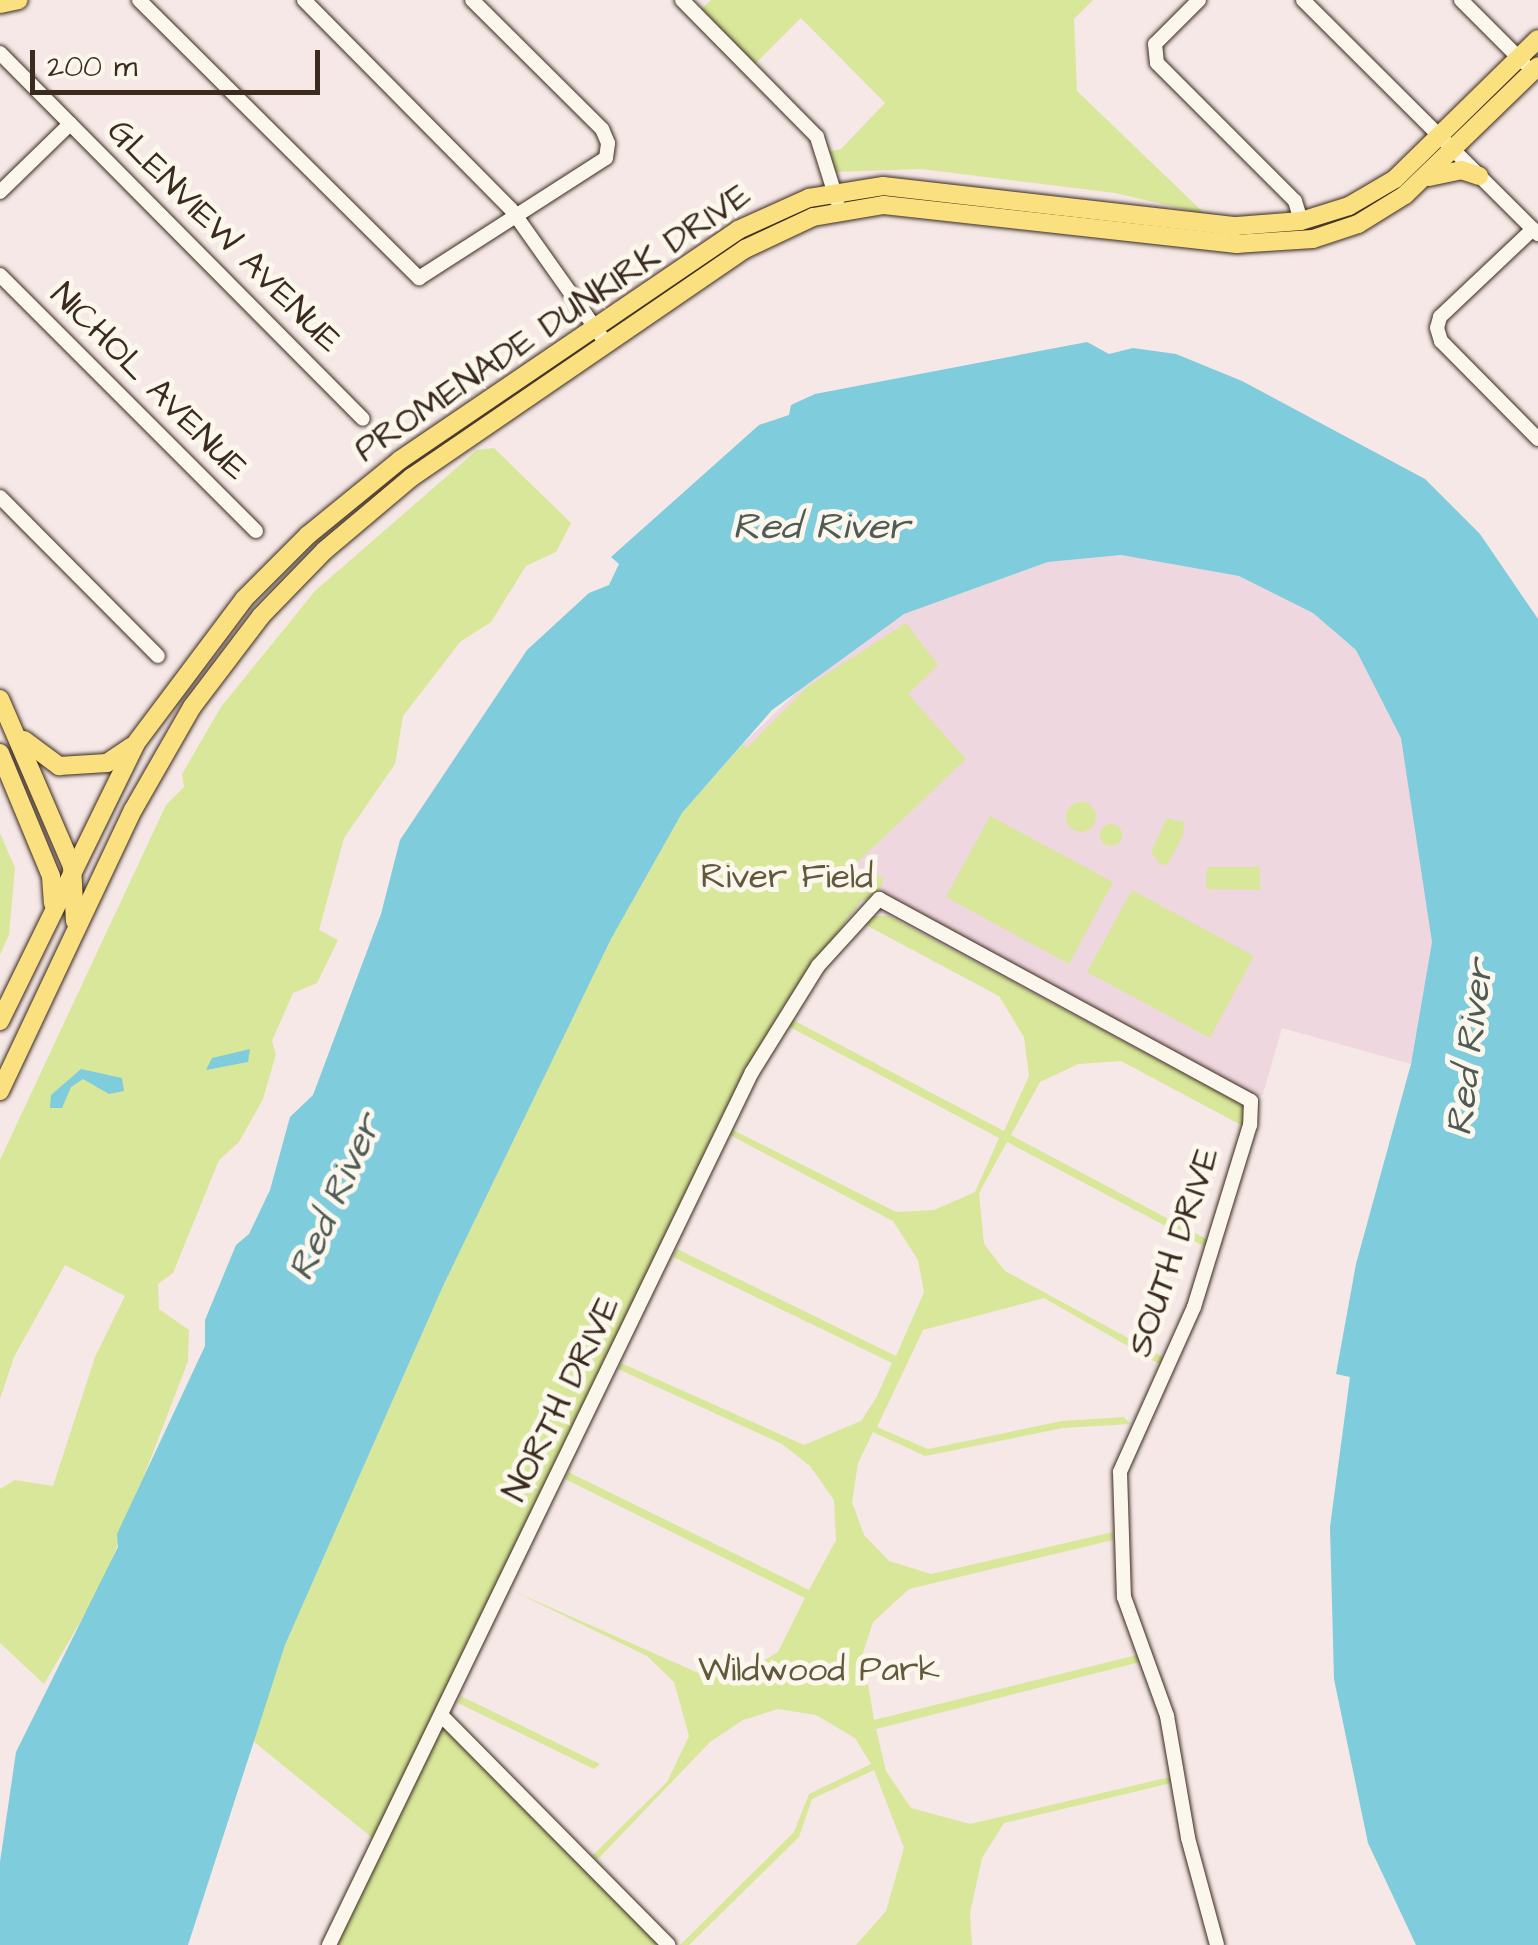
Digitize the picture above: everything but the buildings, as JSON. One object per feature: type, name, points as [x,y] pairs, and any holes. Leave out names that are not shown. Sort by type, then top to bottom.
[{"type":"main road","points":[[0,4],[19,0]]},
{"type":"main road","name":"PROMENADE DUNKIRK DRIVE","points":[[0,1022],[72,866],[136,742],[233,612],[303,540],[400,460],[738,230],[838,200],[920,188],[1236,226],[1301,221],[1349,206],[1447,144],[1532,68],[1538,39]]},
{"type":"main road","name":"PROMENADE DUNKIRK DRIVE","points":[[0,1090],[133,810],[192,708],[261,616],[317,558],[412,477],[604,342],[761,240],[838,200],[1272,245],[1358,224],[1419,182],[1447,144]]},
{"type":"main road","points":[[1419,182],[1461,170],[1479,176]]},
{"type":"main road","points":[[303,540],[317,558]]},
{"type":"main road","points":[[0,699],[32,752],[59,766],[107,763],[136,742]]},
{"type":"main road","points":[[13,723],[72,866],[79,894],[74,936]]},
{"type":"main road","points":[[0,754],[51,876],[53,909]]},
{"type":"street","points":[[139,0],[419,278],[606,158],[608,144],[602,129],[472,0]]},
{"type":"street","points":[[304,0],[516,216],[604,342]]},
{"type":"street","points":[[682,0],[817,137],[838,200]]},
{"type":"street","points":[[1198,0],[1155,44],[1157,63],[1295,201],[1301,221]]},
{"type":"street","points":[[1303,0],[1535,231],[1440,316],[1436,328],[1441,340],[1538,439]]},
{"type":"street","points":[[1461,0],[1532,68]]},
{"type":"street","name":"GLENVIEW AVENUE","points":[[0,53],[363,418]]},
{"type":"street","points":[[0,192],[70,124]]},
{"type":"street","name":"NICHOL AVENUE","points":[[0,275],[256,532]]},
{"type":"street","points":[[0,496],[158,656]]},
{"type":"street","name":"NORTH DRIVE","points":[[329,1945],[752,1072],[818,966],[879,899]]},
{"type":"street","name":"SOUTH DRIVE","points":[[879,899],[1251,1101],[1249,1126],[1194,1307],[1120,1472],[1124,1597],[1168,1716],[1188,1838],[1218,1945]]},
{"type":"street","points":[[442,1716],[668,1945]]},
{"type":"shaded area","points":[[1121,555],[1239,576],[1313,613],[1356,650],[1379,688],[1401,738],[1415,797],[1432,942],[1411,1064],[1282,1028],[1263,1094],[1251,1101],[877,905],[743,744],[822,668],[904,614],[1048,562]]},
{"type":"green space","points":[[711,0],[1093,0],[1074,19],[1077,91],[1205,214],[1115,193],[921,169],[834,172],[828,152],[841,149],[885,103],[801,18],[753,66],[698,12]]},
{"type":"green space","points":[[494,448],[571,523],[556,552],[526,566],[491,622],[460,642],[403,716],[395,764],[344,838],[319,930],[338,940],[317,983],[293,993],[272,1041],[276,1054],[263,1099],[239,1142],[219,1160],[173,1273],[158,1284],[159,1309],[189,1330],[188,1361],[103,1583],[44,1684],[0,1643],[0,1489],[15,1480],[53,1486],[95,1357],[125,1296],[65,1265],[14,1357],[0,1399],[0,1160],[166,805],[184,787],[182,774],[221,707],[315,591],[477,450]]},
{"type":"green space","name":"River Field","points":[[906,623],[938,665],[908,694],[966,759],[850,869],[858,880],[870,873],[884,878],[878,895],[861,901],[782,1008],[721,1118],[375,1840],[253,1741],[285,1645],[443,1286],[611,939],[682,813],[743,744],[747,748],[807,687]]},
{"type":"green space","points":[[1081,802],[1095,811],[1096,817],[1087,831],[1081,832],[1067,823],[1066,817],[1075,803]]},
{"type":"green space","points":[[990,816],[1113,882],[1069,964],[946,897]]},
{"type":"green space","points":[[1167,818],[1184,822],[1183,835],[1168,864],[1161,865],[1151,852]]},
{"type":"green space","points":[[1111,824],[1119,827],[1119,843],[1111,846],[1103,843],[1100,835],[1103,827]]},
{"type":"green space","points":[[0,833],[15,868],[9,935],[0,955]]},
{"type":"green space","points":[[1207,867],[1260,867],[1260,890],[1206,889]]},
{"type":"green space","points":[[1132,890],[1254,956],[1210,1038],[1087,972]]},
{"type":"green space","name":"Wildwood Park","points":[[872,916],[889,916],[1244,1106],[1243,1126],[1121,1061],[1078,1064],[1040,1082],[1011,1135],[1208,1240],[1207,1248],[1007,1142],[979,1193],[984,1244],[1005,1271],[1165,1358],[1161,1365],[1044,1298],[923,1330],[877,1427],[928,1449],[1062,1421],[1124,1417],[1130,1424],[1063,1428],[925,1456],[873,1432],[858,1463],[852,1502],[864,1535],[889,1561],[931,1574],[1113,1532],[1113,1540],[909,1589],[873,1622],[863,1653],[874,1720],[1137,1655],[1140,1662],[876,1729],[886,1771],[911,1808],[970,1824],[1170,1777],[1171,1783],[1004,1823],[982,1858],[970,1913],[972,1945],[856,1945],[886,1911],[904,1848],[874,1770],[812,1799],[799,1837],[689,1945],[680,1945],[794,1832],[809,1794],[871,1764],[855,1738],[816,1715],[778,1709],[743,1720],[710,1742],[597,1860],[592,1856],[667,1782],[689,1736],[674,1682],[647,1656],[511,1590],[703,1675],[746,1672],[778,1652],[805,1598],[565,1479],[568,1472],[809,1590],[836,1540],[834,1500],[810,1466],[782,1444],[618,1369],[621,1363],[804,1445],[861,1421],[876,1398],[892,1363],[673,1257],[677,1249],[896,1356],[924,1292],[918,1260],[893,1221],[730,1135],[733,1130],[896,1212],[934,1210],[975,1192],[999,1138],[788,1026],[791,1019],[1004,1131],[1029,1076],[1024,1037],[999,996],[864,924]]},
{"type":"green space","points":[[461,1696],[600,1764],[594,1769],[458,1703]]},
{"type":"green space","points":[[443,1727],[552,1835],[660,1945],[329,1945]]},
{"type":"water","name":"Red River","points":[[1087,342],[1109,354],[1133,348],[1176,354],[1242,381],[1425,479],[1480,534],[1538,619],[1538,1945],[1416,1945],[1368,1843],[1334,1679],[1330,1527],[1350,1377],[1336,1374],[1356,1264],[1411,1064],[1432,942],[1401,738],[1356,650],[1313,613],[1239,576],[1121,555],[1048,562],[904,614],[772,710],[682,813],[611,939],[443,1286],[285,1645],[188,1945],[0,1945],[0,1862],[16,1752],[118,1547],[117,1534],[205,1346],[205,1320],[236,1245],[249,1234],[270,1190],[290,1117],[313,1095],[381,914],[400,840],[527,650],[589,593],[609,585],[619,564],[611,557],[759,425],[789,415],[791,405],[815,394]]},
{"type":"water","points":[[250,1049],[248,1062],[206,1070],[212,1058]]},
{"type":"water","points":[[81,1069],[122,1078],[124,1091],[109,1094],[83,1079],[71,1087],[62,1108],[50,1108],[51,1095]]}]
